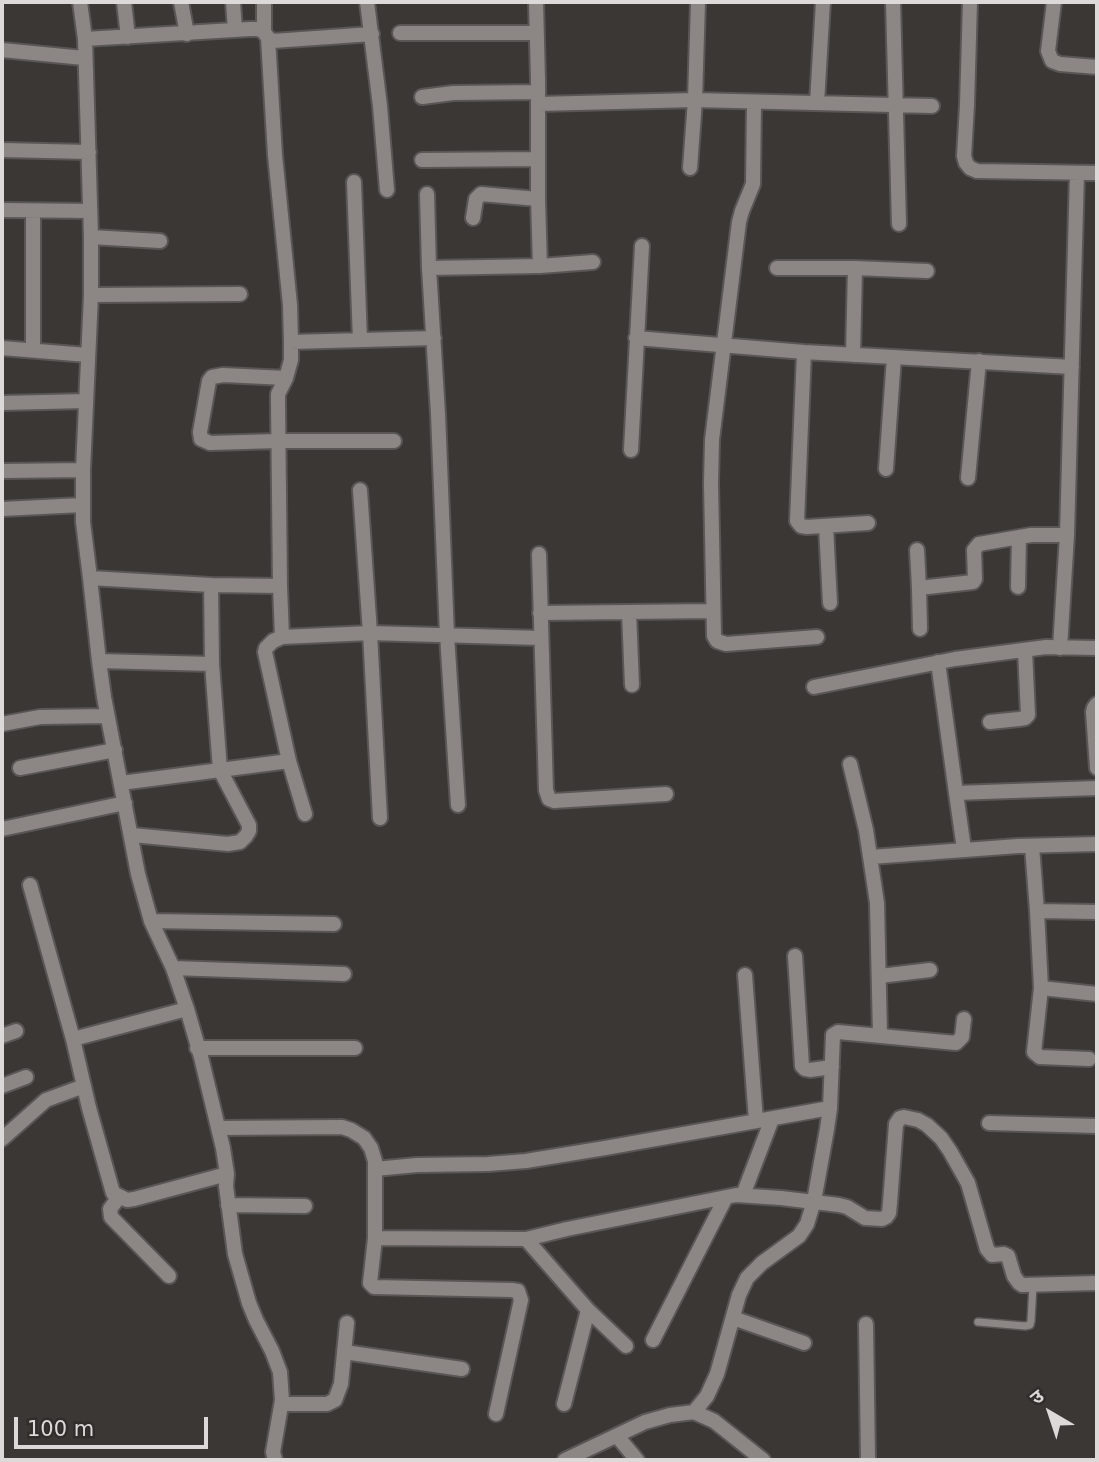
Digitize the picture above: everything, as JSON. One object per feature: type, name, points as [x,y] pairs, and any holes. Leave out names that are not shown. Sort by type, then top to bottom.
[{"type":"street","points":[[80,2],[85,39],[91,237],[82,505],[99,661],[138,874],[151,921],[173,968],[201,1057],[227,1174],[226,1186],[235,1254],[249,1303],[280,1372],[282,1404],[273,1452],[275,1460]]},
{"type":"street","points":[[124,2],[128,37]]},
{"type":"street","points":[[181,2],[187,34]]},
{"type":"street","points":[[233,2],[235,30]]},
{"type":"street","points":[[264,2],[275,155],[290,304],[291,360],[278,394],[282,637]]},
{"type":"street","points":[[367,2],[387,190]]},
{"type":"street","points":[[536,2],[540,266]]},
{"type":"street","points":[[690,167],[698,2]]},
{"type":"street","points":[[817,103],[823,2]]},
{"type":"street","points":[[893,2],[899,224]]},
{"type":"street","points":[[970,2],[964,156],[966,163],[977,171],[1097,173]]},
{"type":"street","points":[[1054,2],[1048,51],[1052,61],[1097,67]]},
{"type":"street","points":[[85,39],[258,29],[273,41],[372,34]]},
{"type":"street","points":[[400,33],[536,33]]},
{"type":"street","points":[[2,50],[85,58]]},
{"type":"street","points":[[422,97],[453,93],[538,98],[932,106]]},
{"type":"street","points":[[754,102],[753,184],[739,222],[711,460],[714,636],[722,644],[817,637]]},
{"type":"street","points":[[2,150],[89,152]]},
{"type":"street","points":[[422,160],[538,159]]},
{"type":"street","points":[[1060,648],[1067,535],[1077,173]]},
{"type":"street","points":[[354,182],[360,340]]},
{"type":"street","points":[[427,194],[447,635],[458,804]]},
{"type":"street","points":[[473,218],[476,199],[481,194],[538,199]]},
{"type":"street","points":[[2,210],[90,211]]},
{"type":"street","points":[[33,211],[33,350]]},
{"type":"street","points":[[91,237],[160,241]]},
{"type":"street","points":[[631,450],[642,246]]},
{"type":"street","points":[[429,268],[593,262]]},
{"type":"street","points":[[777,268],[927,271]]},
{"type":"street","points":[[853,355],[855,268]]},
{"type":"street","points":[[91,295],[240,294]]},
{"type":"street","points":[[291,342],[434,338]]},
{"type":"street","points":[[636,338],[804,352],[1072,367]]},
{"type":"street","points":[[2,348],[87,355]]},
{"type":"street","points":[[804,352],[797,521],[801,526],[807,527],[868,523]]},
{"type":"street","points":[[886,469],[894,357]]},
{"type":"street","points":[[968,478],[979,362]]},
{"type":"street","points":[[286,378],[222,375],[212,377],[209,381],[201,439],[210,443],[278,440],[394,441]]},
{"type":"street","points":[[2,403],[86,401]]},
{"type":"street","points":[[2,471],[83,470]]},
{"type":"street","points":[[360,490],[380,818]]},
{"type":"street","points":[[2,509],[82,505]]},
{"type":"street","points":[[826,526],[830,603]]},
{"type":"street","points":[[919,588],[973,582],[974,550],[979,544],[1042,534],[1067,535]]},
{"type":"street","points":[[1018,587],[1019,537]]},
{"type":"street","points":[[917,550],[920,629]]},
{"type":"street","points":[[539,554],[546,790],[549,799],[554,802],[666,794]]},
{"type":"street","points":[[90,578],[280,586]]},
{"type":"street","points":[[132,835],[228,844],[240,842],[249,831],[249,824],[220,770],[212,664],[211,584]]},
{"type":"street","points":[[540,613],[713,611]]},
{"type":"street","points":[[629,612],[632,685]]},
{"type":"street","points":[[306,814],[289,761],[265,652],[273,641],[282,637],[370,633],[540,638]]},
{"type":"street","points":[[814,687],[939,662],[1046,647],[1097,648]]},
{"type":"street","points":[[990,722],[1025,718],[1028,715],[1025,650]]},
{"type":"street","points":[[99,661],[212,664]]},
{"type":"street","points":[[939,662],[964,849]]},
{"type":"street","points":[[1097,704],[1093,712],[1097,768]]},
{"type":"street","points":[[2,724],[40,717],[107,716]]},
{"type":"street","points":[[20,768],[115,750]]},
{"type":"street","points":[[121,783],[289,761]]},
{"type":"street","points":[[850,764],[871,857],[877,903],[880,1035]]},
{"type":"street","points":[[956,793],[1097,788]]},
{"type":"street","points":[[2,829],[125,803]]},
{"type":"street","points":[[871,857],[964,849],[1097,844]]},
{"type":"street","points":[[1031,846],[1041,988],[1034,1052],[1040,1057],[1089,1059]]},
{"type":"street","points":[[30,885],[113,1192],[127,1200],[134,1199],[227,1174]]},
{"type":"street","points":[[1037,911],[1097,912]]},
{"type":"street","points":[[151,921],[334,924]]},
{"type":"street","points":[[795,956],[802,1066],[810,1070],[832,1067]]},
{"type":"street","points":[[173,968],[344,974]]},
{"type":"street","points":[[880,976],[930,970]]},
{"type":"street","points":[[745,975],[756,1121]]},
{"type":"street","points":[[1041,988],[1097,995]]},
{"type":"street","points":[[73,1039],[187,1009]]},
{"type":"street","points":[[694,1412],[707,1396],[717,1374],[739,1294],[747,1278],[762,1262],[802,1233],[807,1224],[814,1201],[830,1108],[832,1037],[838,1032],[956,1043],[962,1037],[964,1019]]},
{"type":"street","points":[[197,1048],[355,1048]]},
{"type":"street","points":[[2,1086],[26,1077]]},
{"type":"street","points":[[2,1139],[46,1100],[84,1086]]},
{"type":"street","points":[[375,1169],[526,1161],[830,1108]]},
{"type":"street","points":[[375,1238],[526,1239],[743,1195],[843,1205],[865,1218],[882,1219],[889,1213],[897,1121],[904,1116],[927,1125],[941,1138],[968,1183],[989,1253],[1008,1256],[1019,1283],[1097,1283]]},
{"type":"street","points":[[743,1195],[772,1119]]},
{"type":"street","points":[[989,1123],[1097,1126]]},
{"type":"street","points":[[218,1128],[342,1127],[365,1139],[375,1161],[375,1238],[370,1283],[377,1289],[518,1292],[521,1300],[496,1414]]},
{"type":"street","points":[[119,1197],[110,1209],[111,1217],[169,1276]]},
{"type":"street","points":[[653,1340],[726,1197]]},
{"type":"street","points":[[228,1205],[305,1206]]},
{"type":"street","points":[[526,1239],[587,1310],[626,1346]]},
{"type":"street","points":[[564,1404],[587,1310]]},
{"type":"street","points":[[733,1318],[804,1343]]},
{"type":"street","points":[[282,1404],[327,1404],[335,1400],[341,1384],[347,1323]]},
{"type":"street","points":[[866,1324],[868,1460]]},
{"type":"street","points":[[344,1352],[462,1369]]},
{"type":"street","points":[[565,1460],[645,1422],[694,1412],[713,1421],[764,1460]]},
{"type":"street","points":[[617,1436],[637,1460]]},
{"type":"lane","points":[[978,1322],[1030,1325],[1033,1285]]}]
